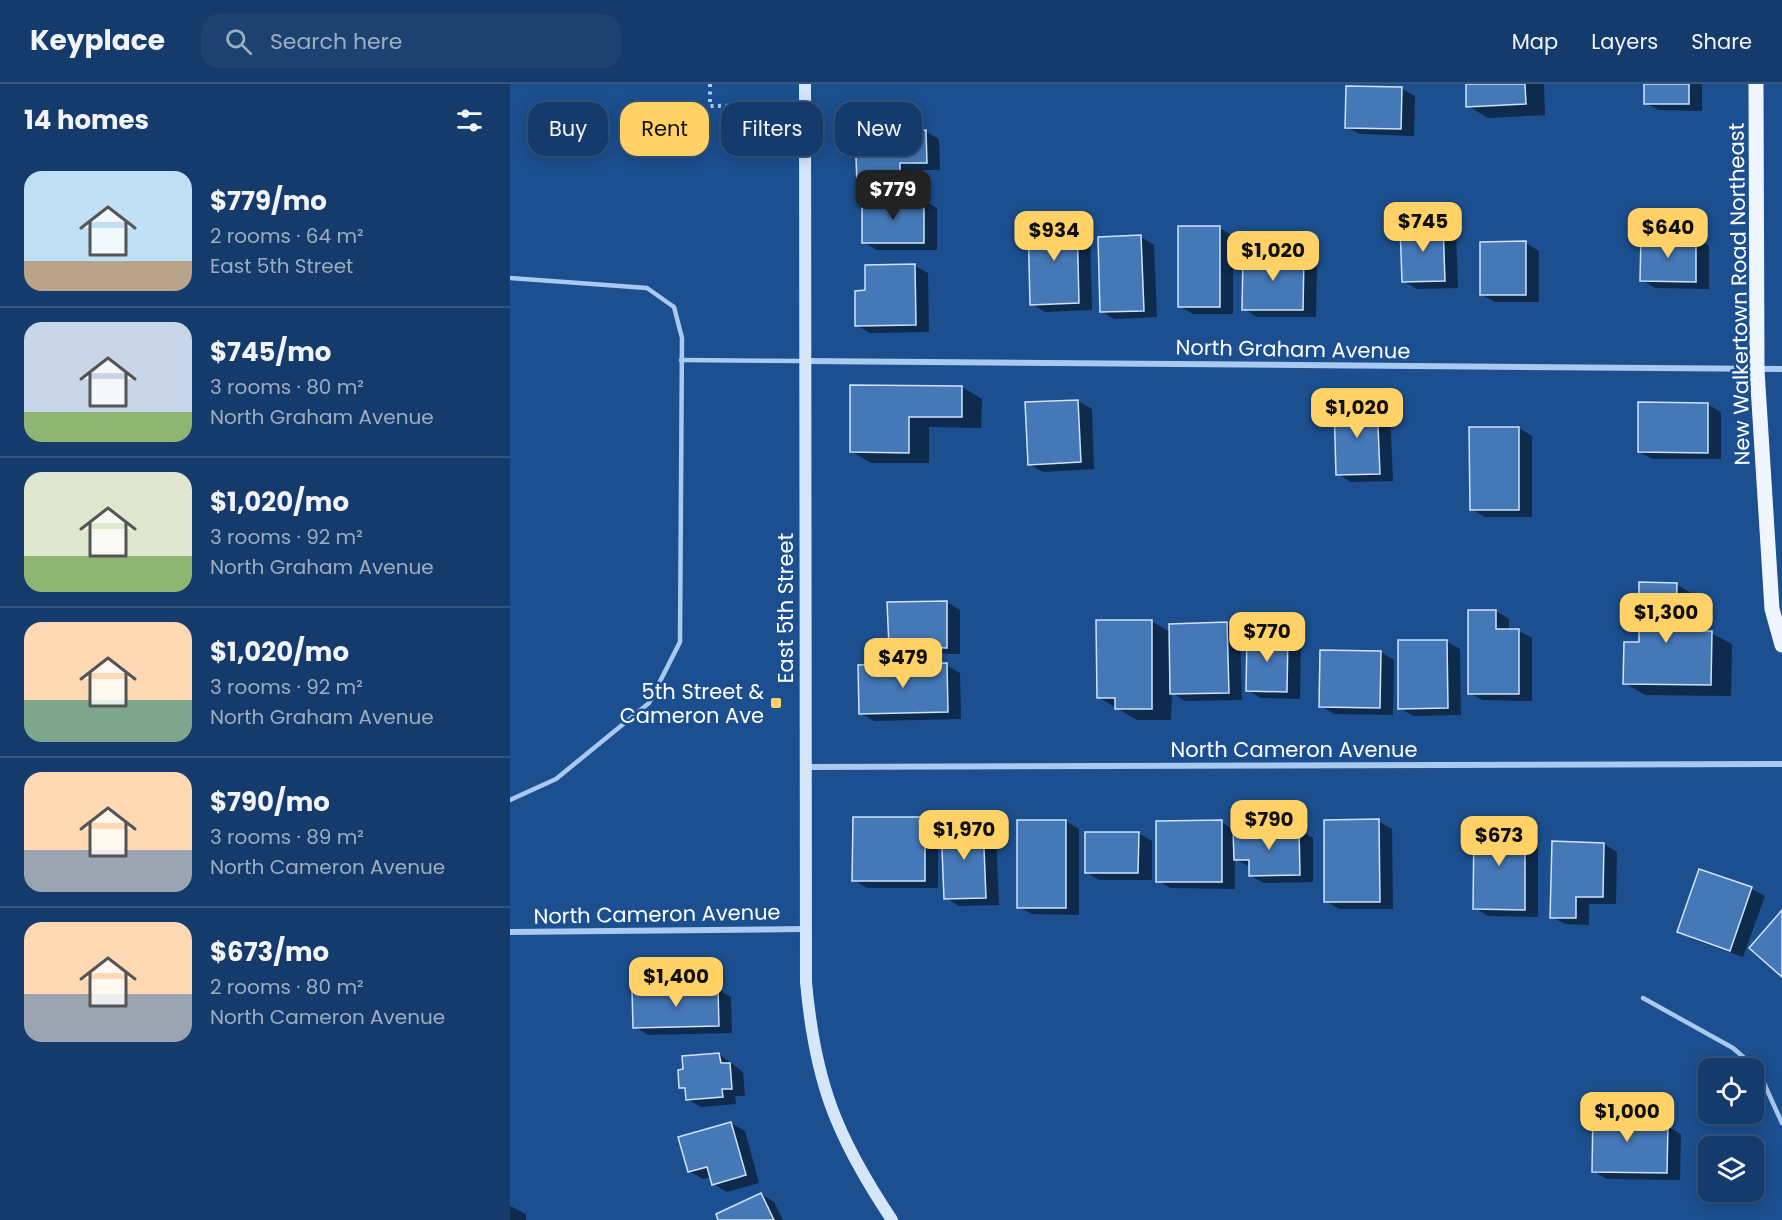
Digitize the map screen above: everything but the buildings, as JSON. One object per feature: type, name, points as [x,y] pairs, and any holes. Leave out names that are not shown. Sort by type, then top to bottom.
[{"type":"main road","name":"East 5th Street","points":[[805,84],[805,102]]},
{"type":"main road","name":"New Walkertown Road Northeast","points":[[1756,84],[1757,370],[1772,609],[1782,645]]},
{"type":"main road","name":"East 5th Street","points":[[805,156],[806,767],[804,929],[809,1019],[825,1096],[842,1136],[866,1181],[892,1220]]},
{"type":"street","name":"North Graham Avenue","points":[[804,361],[1782,369]]},
{"type":"street","name":"North Cameron Avenue","points":[[806,767],[1782,764]]},
{"type":"street","name":"North Cameron Avenue","points":[[510,932],[804,929]]},
{"type":"lane","points":[[510,278],[647,288],[674,307],[682,338],[680,642],[649,704],[556,780],[510,800]]},
{"type":"lane","points":[[681,360],[804,361]]},
{"type":"lane","points":[[1643,998],[1733,1048],[1758,1070],[1782,1123]]},
{"type":"path","points":[[710,84],[710,106],[721,106]]},
{"type":"place","name":"5th Street & Cameron Ave","points":[[776,703]]}]
